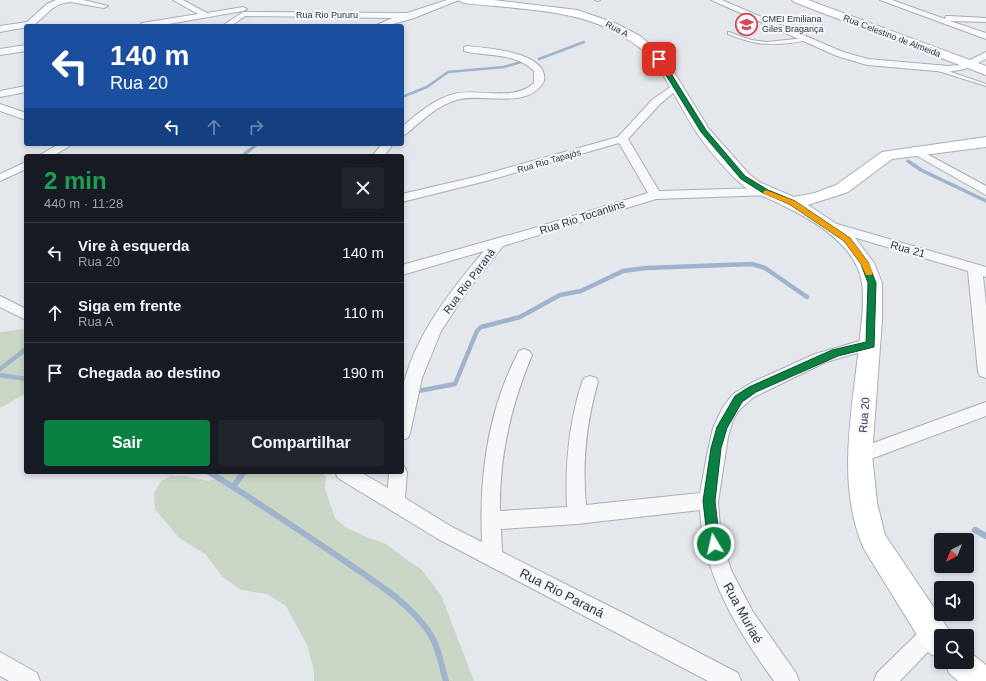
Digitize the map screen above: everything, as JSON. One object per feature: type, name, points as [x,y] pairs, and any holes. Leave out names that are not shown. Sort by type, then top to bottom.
[{"type":"street","points":[[30,24],[50,6],[58,2],[70,0],[104,6]]},
{"type":"street","points":[[178,0],[204,14]]},
{"type":"street","points":[[385,24],[455,0]]},
{"type":"street","name":"Rua A","points":[[464,0],[565,10],[598,19],[630,35],[659,59],[703,131],[743,177],[765,192],[792,203]]},
{"type":"street","points":[[715,0],[856,59],[937,69],[957,69],[986,55]]},
{"type":"street","name":"Rua Celestino de Almeida","points":[[798,0],[986,71]]},
{"type":"street","points":[[884,0],[986,36]]},
{"type":"street","points":[[228,24],[243,8]]},
{"type":"street","name":"Rua Rio Pururu","points":[[152,24],[243,8],[411,16]]},
{"type":"street","points":[[935,18],[986,20]]},
{"type":"street","points":[[0,29],[24,25]]},
{"type":"street","points":[[0,52],[24,48]]},
{"type":"street","points":[[404,130],[422,116],[451,99],[462,96],[519,94],[532,89],[540,81],[540,73],[537,68],[527,60],[503,54],[467,49]]},
{"type":"street","points":[[655,195],[622,139],[656,102],[676,86]]},
{"type":"street","points":[[0,94],[24,89]]},
{"type":"street","points":[[0,107],[24,116]]},
{"type":"street","name":"Rua Rio Tapajós","points":[[404,198],[482,179],[622,139]]},
{"type":"street","points":[[792,203],[830,194],[847,185],[876,161],[888,155],[914,150],[986,142]]},
{"type":"street","points":[[48,154],[64,146]]},
{"type":"street","points":[[380,154],[386,146]]},
{"type":"street","points":[[914,150],[986,191]]},
{"type":"street","points":[[0,178],[24,166]]},
{"type":"street","name":"Rua Rio Tocantins","points":[[404,269],[498,243],[655,195],[765,192]]},
{"type":"street","name":"Rua 20","points":[[792,203],[830,226],[847,239],[865,264],[872,283],[870,344],[860,455],[864,503],[873,540],[934,635]]},
{"type":"street","name":"Rua 21","points":[[830,226],[981,270]]},
{"type":"street","name":"Rua Rio Paraná","points":[[404,423],[414,374],[439,320],[470,277],[498,243]]},
{"type":"street","points":[[981,270],[986,372]]},
{"type":"street","points":[[0,301],[24,313]]},
{"type":"street","points":[[0,315],[24,314]]},
{"type":"street","name":"Rua Muriaé","points":[[788,681],[761,644],[736,604],[718,566],[712,533],[709,501],[716,448],[722,427],[738,399],[752,390],[836,352],[870,344]]},
{"type":"street","points":[[493,558],[490,521],[490,487],[498,427],[505,400],[524,355]]},
{"type":"street","points":[[577,514],[574,455],[578,423],[590,382]]},
{"type":"street","points":[[860,455],[986,408]]},
{"type":"street","name":"Rua Rio Paraná","points":[[347,474],[445,533],[623,624],[730,681]]},
{"type":"street","points":[[396,502],[398,474]]},
{"type":"street","points":[[490,521],[709,501]]},
{"type":"street","points":[[885,681],[934,640]]},
{"type":"street","points":[[0,663],[29,681]]},
{"type":"lane","points":[[729,33],[747,41],[762,45],[806,39]]},
{"type":"lane","points":[[937,69],[986,85]]},
{"type":"green space","points":[[24,329],[24,394],[0,408],[0,332]]},
{"type":"green space","points":[[221,474],[323,474],[326,477],[325,489],[335,518],[345,527],[386,544],[421,569],[441,595],[474,681],[314,681],[314,671],[307,645],[286,606],[267,594],[241,590],[222,576],[205,554],[178,537],[155,509],[154,493],[161,481],[171,476],[185,476],[208,481],[220,477]]},
{"type":"waterway","points":[[539,59],[584,42]]},
{"type":"waterway","points":[[404,96],[427,87],[448,72],[504,67],[521,62]]},
{"type":"waterway","points":[[244,154],[254,146]]},
{"type":"waterway","points":[[908,161],[921,170],[986,201]]},
{"type":"waterway","points":[[413,392],[455,384],[477,331],[481,327],[520,317],[560,295],[581,291],[623,271],[646,268],[752,264],[765,268],[807,297]]},
{"type":"waterway","points":[[0,369],[24,351]]},
{"type":"waterway","points":[[0,375],[24,379]]},
{"type":"waterway","points":[[212,474],[323,546],[399,600],[420,620],[429,632],[437,650],[446,681]]},
{"type":"waterway","points":[[233,487],[243,474]]},
{"type":"waterway","points":[[975,530],[986,536]]},
{"type":"slow traffic","points":[[766,192],[792,203],[815,216],[847,239],[856,249],[869,273]]},
{"type":"place","name":"CMEI Emiliana Giles Bragança","points":[[747,24]]},
{"type":"route","points":[[659,59],[703,131],[743,177],[765,192],[792,203],[815,216],[847,239],[856,249],[865,264],[872,283],[872,320],[870,344],[836,352],[752,390],[738,399],[731,410],[722,427],[716,448],[709,501],[714,544]]}]
